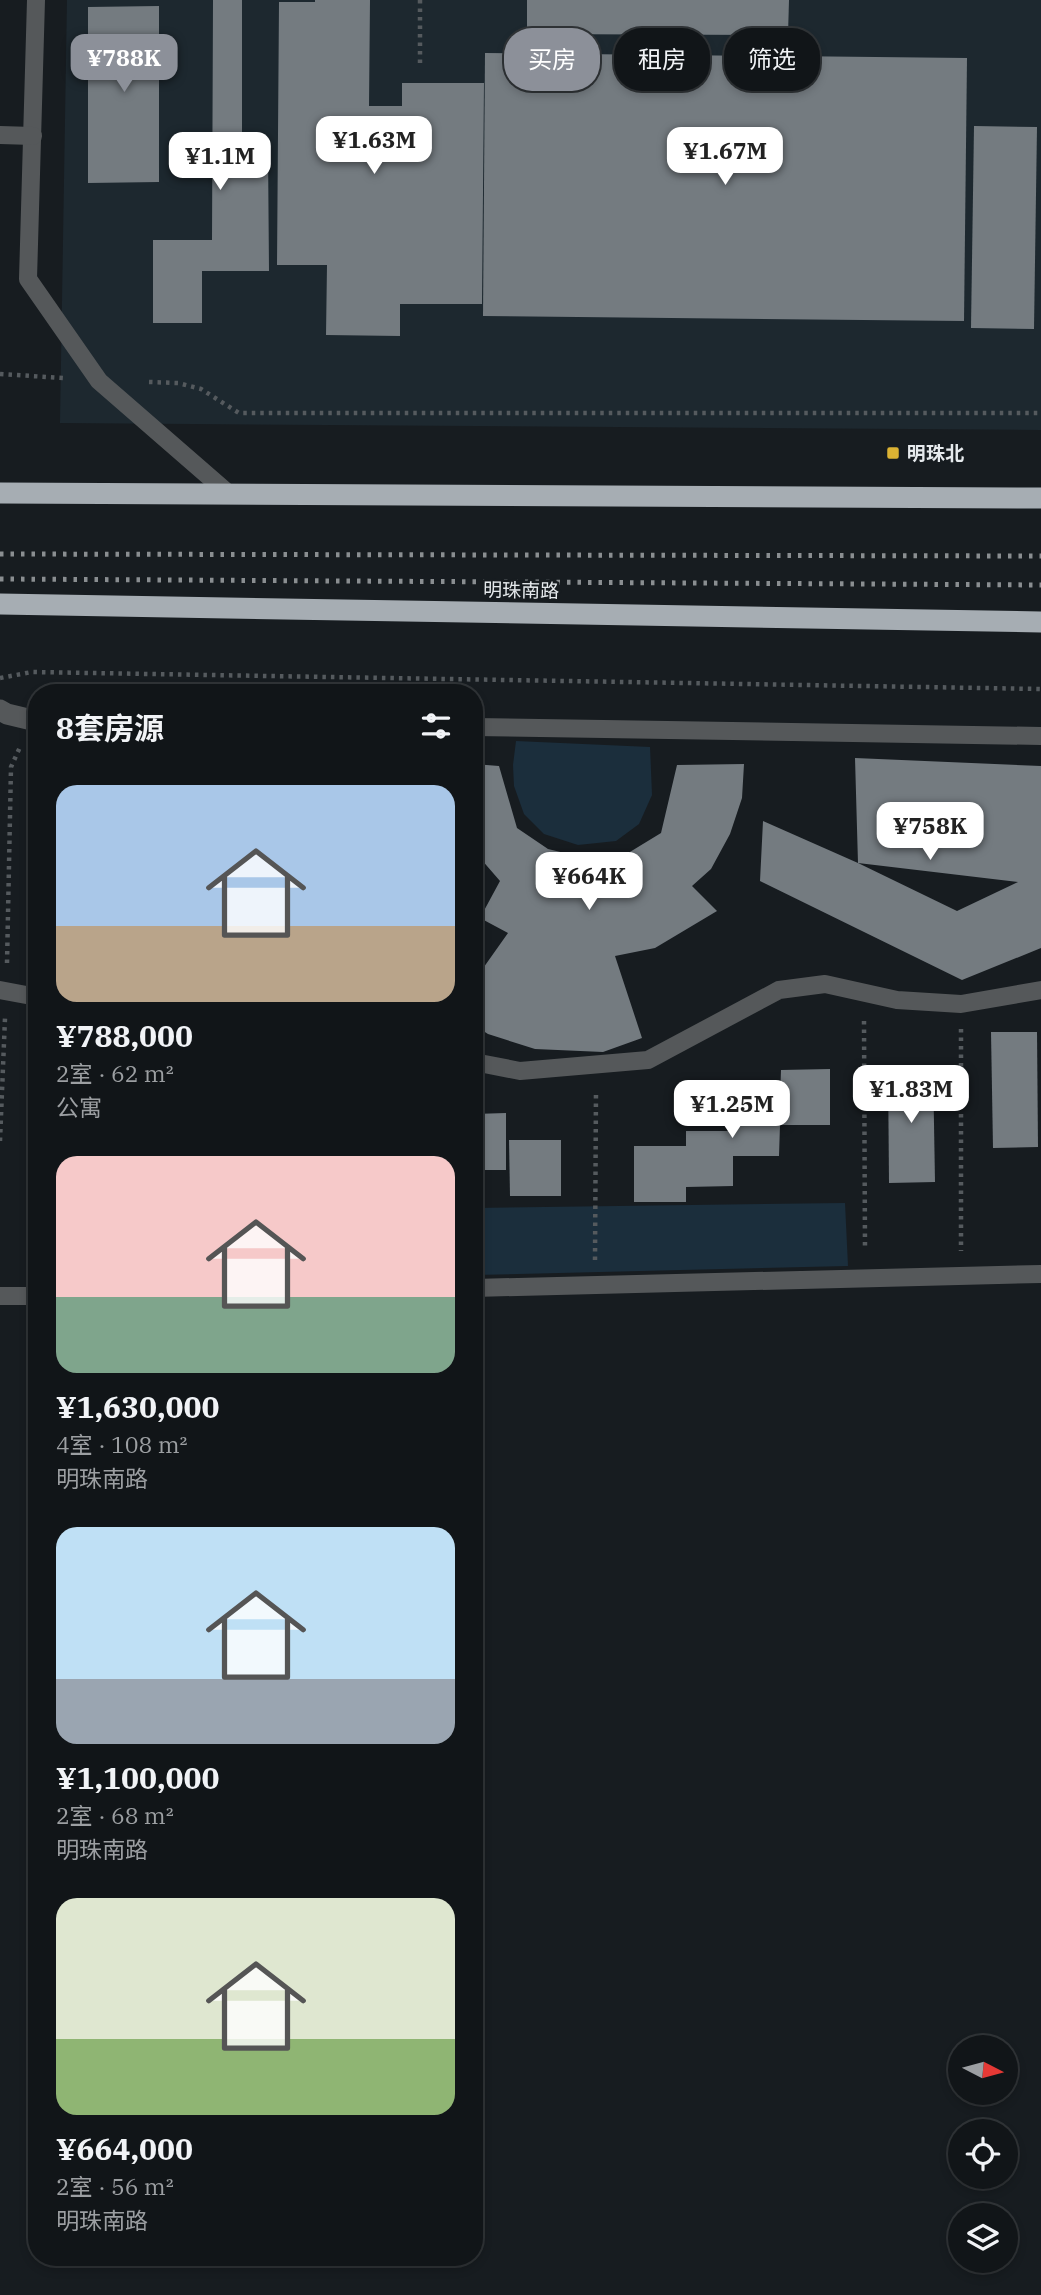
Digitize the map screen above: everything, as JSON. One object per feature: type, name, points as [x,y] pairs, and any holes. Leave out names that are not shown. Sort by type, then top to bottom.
[{"type":"highway","points":[[0,493],[1041,498]]},
{"type":"highway","name":"明珠南路","points":[[0,604],[1041,622]]},
{"type":"street","points":[[0,710],[28,719]]},
{"type":"lane","points":[[36,0],[28,279],[99,381],[229,494]]},
{"type":"lane","points":[[0,135],[33,136]]},
{"type":"lane","points":[[483,727],[1041,736]]},
{"type":"lane","points":[[483,1064],[520,1071],[648,1060],[779,990],[825,984],[897,1000],[961,1004],[1041,990]]},
{"type":"lane","points":[[3,991],[28,995]]},
{"type":"lane","points":[[483,1288],[1041,1274]]},
{"type":"lane","points":[[0,1296],[28,1296]]},
{"type":"path","points":[[420,0],[420,66]]},
{"type":"path","points":[[0,374],[69,379]]},
{"type":"path","points":[[149,382],[178,383],[201,389],[239,413],[1041,414]]},
{"type":"path","points":[[0,678],[32,672],[1041,690]]},
{"type":"path","points":[[0,1141],[11,767],[28,732]]},
{"type":"path","points":[[864,992],[866,1278]]},
{"type":"path","points":[[961,1004],[961,1276]]},
{"type":"path","points":[[595,1285],[596,1065]]},
{"type":"shaded area","points":[[67,0],[1041,0],[1041,430],[60,423]]},
{"type":"shaded area","points":[[516,741],[650,747],[652,795],[639,824],[616,841],[578,845],[544,834],[524,814],[514,786]]},
{"type":"shaded area","points":[[845,1203],[848,1266],[483,1275],[483,1208]]},
{"type":"building","points":[[213,0],[242,0],[242,150],[268,150],[269,271],[202,271],[202,323],[153,323],[153,240],[212,240]]},
{"type":"building","points":[[370,0],[369,106],[402,106],[402,83],[484,83],[482,304],[400,304],[400,336],[326,335],[327,265],[277,265],[279,2]]},
{"type":"building","points":[[527,0],[789,0],[788,28],[724,28],[724,35],[710,35],[710,28],[614,28],[614,34],[600,34],[600,28],[527,28]]},
{"type":"building","points":[[159,6],[159,182],[88,183],[88,7]]},
{"type":"building","points":[[485,53],[504,53],[504,91],[600,91],[600,54],[614,54],[614,91],[710,91],[710,55],[724,55],[724,91],[820,91],[820,56],[967,58],[964,321],[483,316]]},
{"type":"building","points":[[974,126],[1037,127],[1034,329],[971,328]]},
{"type":"building","points":[[855,758],[1041,766],[1041,948],[962,980],[760,881],[763,821],[858,863]],"holes":[[[858,863],[1018,882],[957,911]]]},
{"type":"building","points":[[744,764],[742,798],[730,834],[711,869],[692,886],[717,911],[655,948],[615,956],[642,1038],[603,1052],[535,1049],[483,1031],[483,968],[508,933],[483,920],[483,912],[500,881],[483,861],[483,765],[499,766],[517,828],[548,849],[581,857],[620,858],[661,833],[677,765]]},
{"type":"building","points":[[991,1032],[1037,1032],[1038,1147],[993,1148]]},
{"type":"building","points":[[933,1066],[935,1182],[889,1183],[888,1067]]},
{"type":"building","points":[[830,1069],[830,1125],[780,1125],[779,1156],[733,1156],[733,1186],[686,1187],[686,1202],[634,1202],[634,1146],[686,1146],[686,1131],[733,1131],[733,1101],[780,1099],[781,1070]]},
{"type":"building","points":[[506,1113],[506,1170],[483,1170],[483,1114]]},
{"type":"building","points":[[509,1140],[561,1140],[561,1196],[510,1196]]},
{"type":"railway","points":[[0,554],[1041,556]]},
{"type":"railway","points":[[0,579],[1041,585]]},
{"type":"place","name":"明珠北","points":[[893,453]]}]
